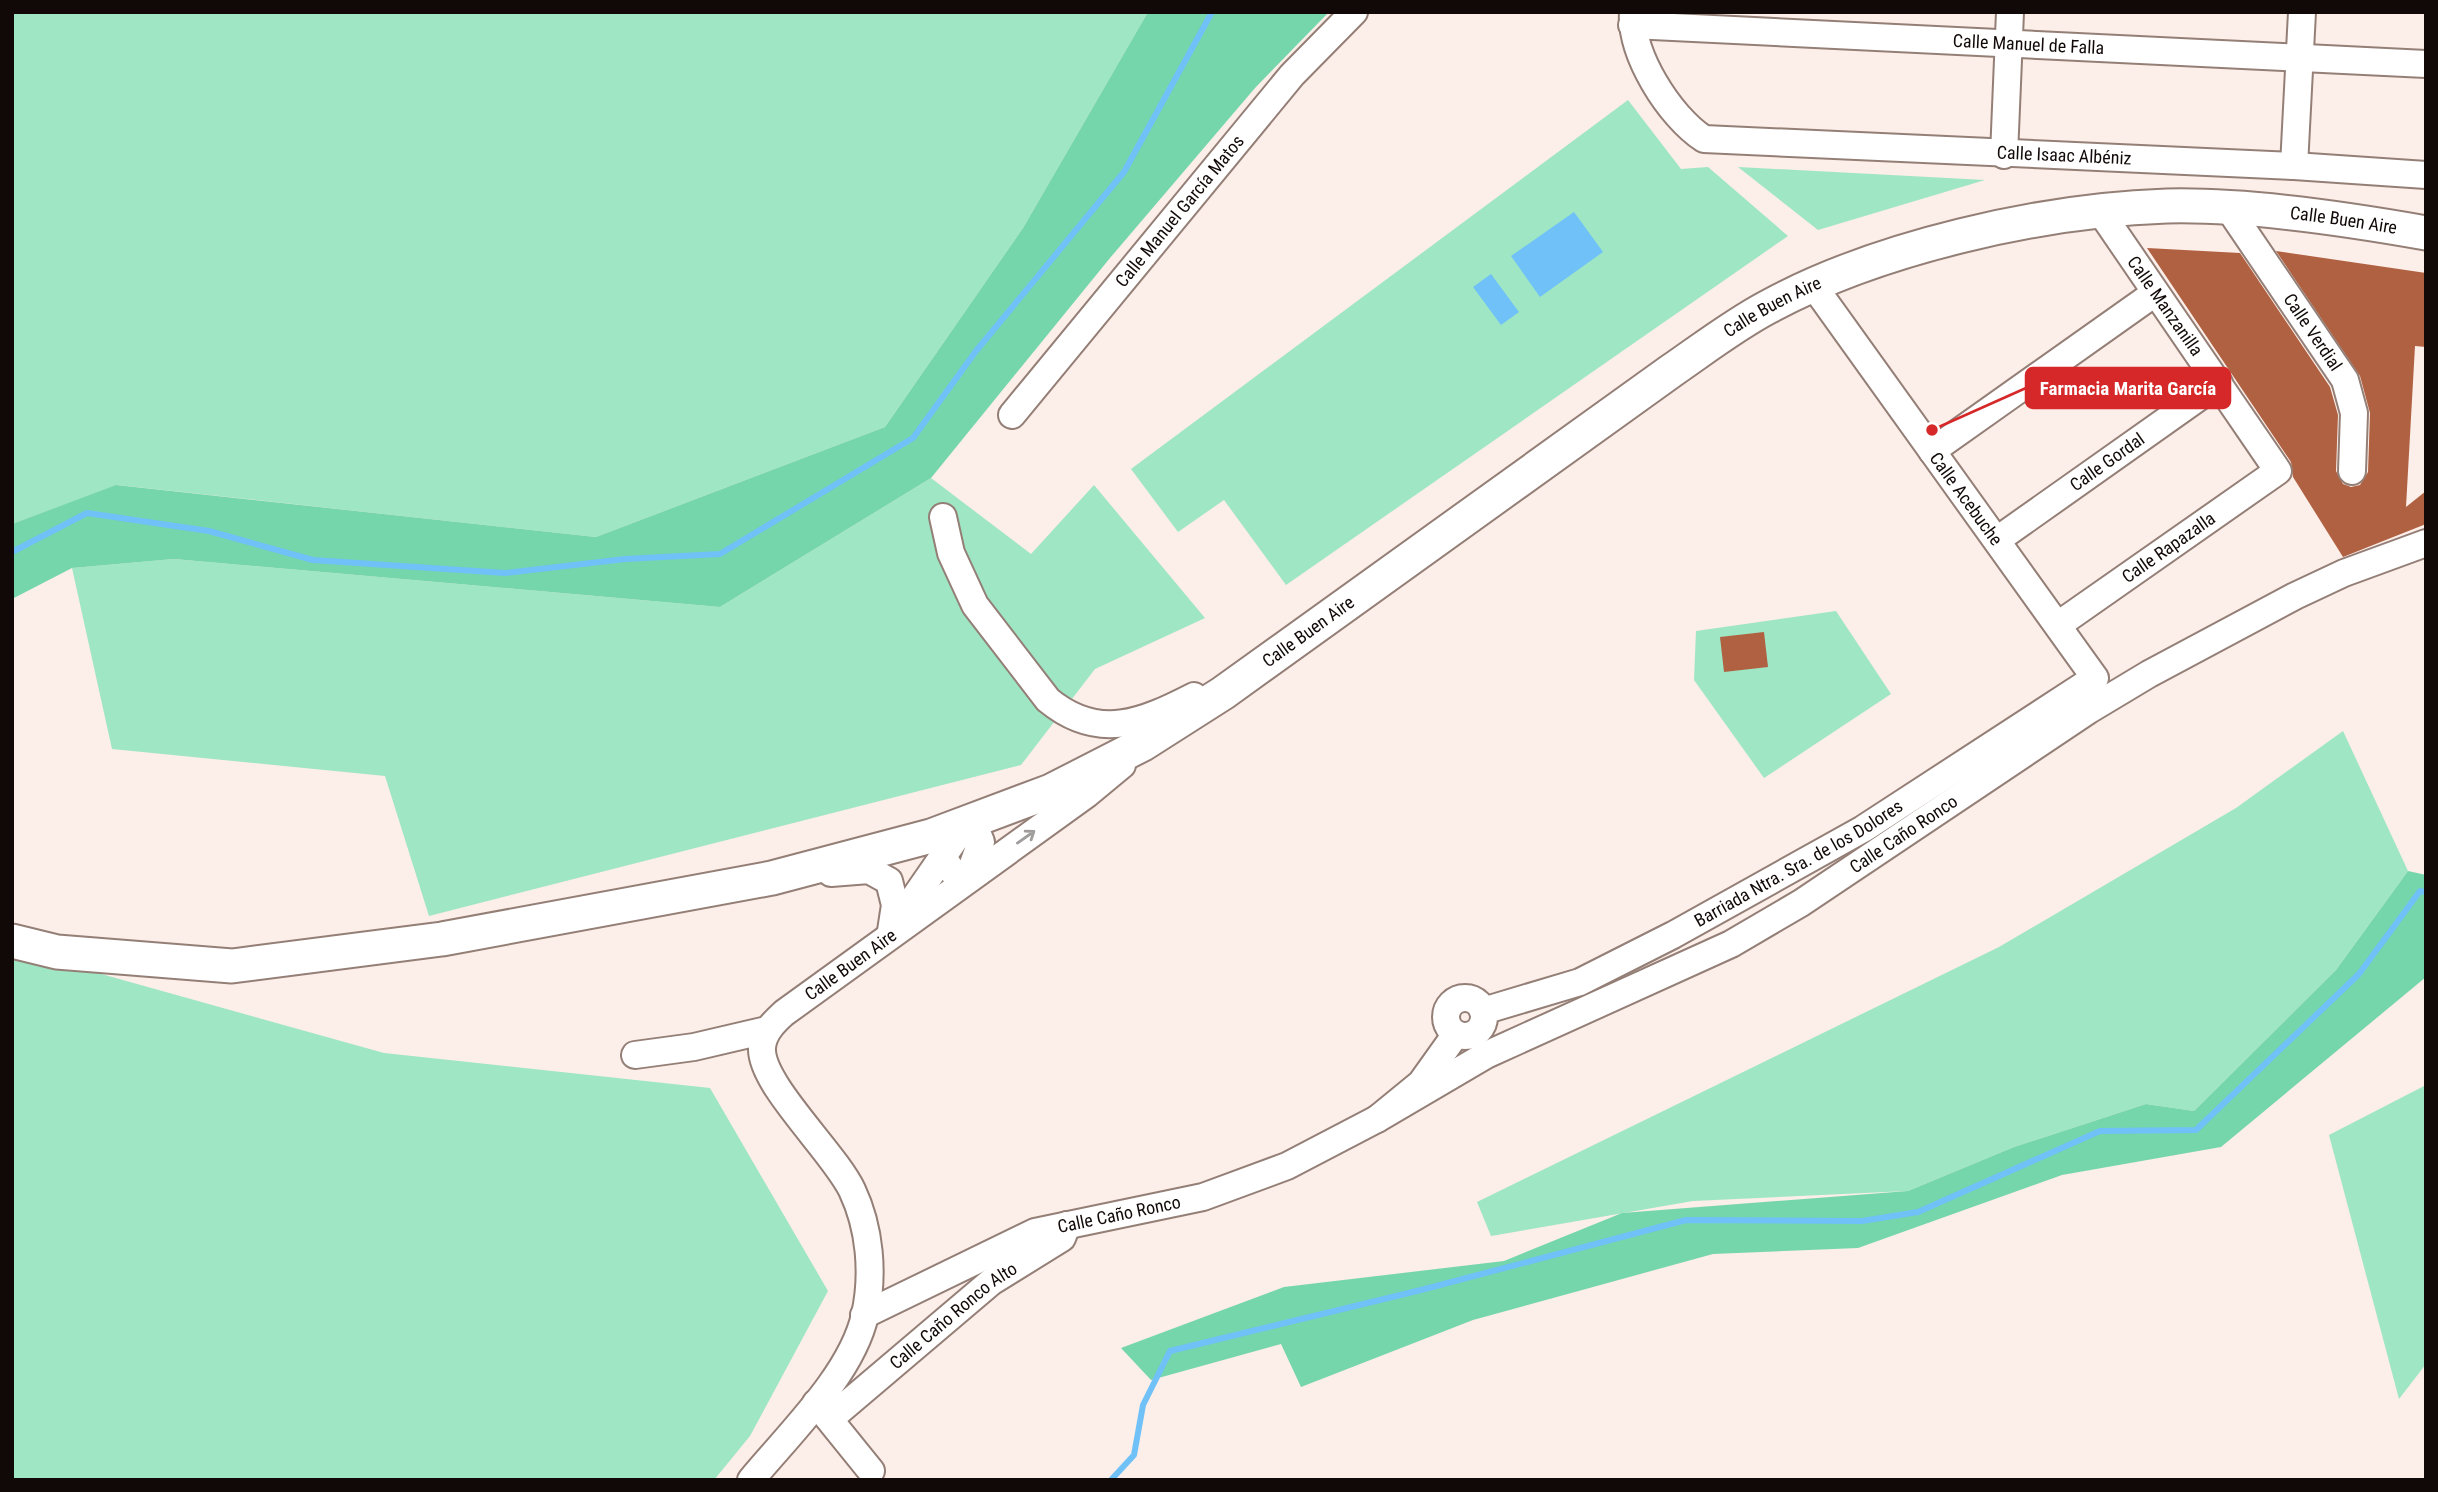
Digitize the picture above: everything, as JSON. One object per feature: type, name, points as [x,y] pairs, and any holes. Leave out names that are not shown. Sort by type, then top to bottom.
[{"type":"main road","name":"Calle Buen Aire","points":[[1223,693],[1671,371],[1750,318],[1812,285],[1925,247],[2007,226],[2100,211],[2168,206],[2229,209],[2319,217],[2426,233]]},
{"type":"main road","points":[[12,941],[57,952],[232,966],[442,939],[772,878],[931,836],[1051,791],[1143,744],[1223,693]]},
{"type":"main road","points":[[677,896],[846,846],[1084,761],[1173,722],[1223,693]]},
{"type":"street","name":"Calle Manuel García Matos","points":[[1012,415],[1292,75],[1354,12]]},
{"type":"street","points":[[2004,155],[2010,12]]},
{"type":"street","points":[[2294,166],[2302,12]]},
{"type":"street","name":"Calle Manuel de Falla","points":[[1632,19],[2008,44],[2426,64]]},
{"type":"street","name":"Calle Isaac Albéniz","points":[[1632,19],[1637,47],[1650,76],[1682,120],[1704,139],[2004,155],[2294,166],[2426,175]]},
{"type":"street","name":"Calle Verdial","points":[[2229,209],[2349,389],[2354,414],[2352,471]]},
{"type":"street","name":"Calle Manzanilla","points":[[2100,211],[2278,471]]},
{"type":"street","name":"Calle Acebuche","points":[[1812,285],[2095,678]]},
{"type":"street","points":[[1932,451],[2155,293]]},
{"type":"street","name":"Calle Gordal","points":[[1997,540],[2219,383]]},
{"type":"street","name":"Calle Rapazalla","points":[[2058,625],[2278,471]]},
{"type":"street","points":[[943,517],[951,554],[975,605],[1048,700],[1062,712],[1087,722],[1119,725],[1139,722],[1194,696],[1301,637]]},
{"type":"street","name":"Calle Caño Ronco","points":[[864,1315],[1035,1232],[1134,1214],[1247,1183],[1377,1119],[1486,1055],[1693,964],[1801,902],[2089,710],[2149,674],[2295,596],[2344,573],[2426,543]]},
{"type":"street","name":"Barriada Ntra. Sra. de los Dolores","points":[[1456,1034],[1445,1019],[1452,1002],[1470,998],[1483,1011],[1580,982],[1673,935],[1863,830],[2095,678]]},
{"type":"street","name":"Calle Buen Aire","points":[[635,1055],[721,1042],[767,1030],[783,1013],[890,933],[1087,794],[1143,744]]},
{"type":"street","points":[[890,933],[943,857],[972,820],[981,842],[968,878],[952,871],[943,857]]},
{"type":"street","points":[[772,878],[869,870],[888,881],[895,905],[890,933]]},
{"type":"street","name":"Calle Caño Ronco Alto","points":[[767,1030],[762,1049],[767,1072],[835,1160],[859,1206],[869,1263],[864,1315],[827,1407]]},
{"type":"street","name":"Calle Caño Ronco","points":[[1377,1119],[1421,1083],[1456,1034]]},
{"type":"street","name":"Calle Caño Ronco Alto","points":[[751,1480],[827,1407],[991,1282],[1062,1238],[1067,1225]]},
{"type":"street","points":[[827,1407],[871,1471]]},
{"type":"green space","points":[[12,12],[1148,12],[1023,228],[885,427],[596,537],[117,485],[12,524]]},
{"type":"green space","points":[[1148,12],[1329,12],[1255,88],[1110,258],[931,478],[720,607],[174,559],[72,568],[12,599],[12,524],[116,485],[596,537],[885,427],[1023,228]]},
{"type":"green space","points":[[1628,100],[1681,169],[1708,167],[1788,236],[1286,585],[1224,500],[1178,532],[1131,469]]},
{"type":"green space","points":[[1738,167],[1985,180],[1818,230]]},
{"type":"green space","points":[[931,478],[1031,554],[1094,485],[1205,618],[1095,669],[1021,765],[429,916],[385,776],[112,749],[72,568],[174,559],[720,607]]},
{"type":"green space","points":[[1836,611],[1891,694],[1764,778],[1694,680],[1696,631]]},
{"type":"green space","points":[[2343,731],[2408,871],[2336,970],[2194,1111],[2146,1104],[2014,1147],[1908,1191],[1693,1201],[1491,1236],[1477,1202],[1999,947],[2236,808]]},
{"type":"green space","points":[[2408,871],[2426,875],[2426,977],[2221,1147],[2062,1175],[1858,1248],[1713,1254],[1473,1320],[1301,1387],[1281,1344],[1151,1380],[1121,1348],[1284,1287],[1504,1261],[1622,1213],[1908,1191],[2014,1147],[2146,1104],[2194,1111],[2336,970]]},
{"type":"green space","points":[[12,949],[384,1053],[710,1088],[828,1291],[750,1436],[714,1480],[12,1480]]},
{"type":"green space","points":[[2426,1085],[2426,1364],[2399,1399],[2329,1135]]},
{"type":"water","points":[[1574,212],[1603,252],[1540,297],[1511,256]]},
{"type":"water","points":[[1491,274],[1519,312],[1501,325],[1473,287]]},
{"type":"building","points":[[2147,248],[2240,253],[2330,387],[2338,415],[2336,471],[2343,484],[2351,487],[2360,485],[2368,472],[2370,413],[2360,376],[2276,251],[2426,273],[2426,347],[2415,346],[2406,507],[2426,491],[2426,524],[2343,557],[2293,477],[2291,462]]},
{"type":"building","points":[[1764,632],[1768,667],[1724,672],[1720,637]]},
{"type":"waterway","points":[[12,552],[87,513],[209,531],[313,560],[505,573],[625,559],[720,554],[913,438],[976,351],[1124,172],[1212,12]]},
{"type":"waterway","points":[[1111,1480],[1134,1455],[1143,1405],[1170,1351],[1421,1290],[1686,1220],[1862,1221],[1918,1212],[2100,1131],[2196,1130],[2359,974],[2420,891],[2426,892]]},
{"type":"place","name":"Farmacia Marita García","points":[[1932,430]]}]
